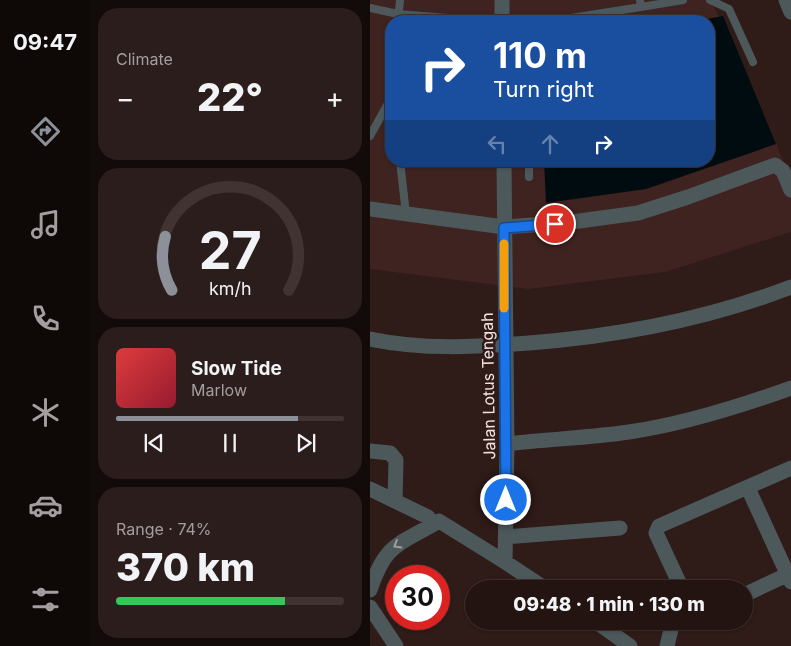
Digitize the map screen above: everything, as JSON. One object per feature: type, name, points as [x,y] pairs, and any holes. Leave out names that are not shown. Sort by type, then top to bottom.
[{"type":"street","points":[[502,0],[502,15]]},
{"type":"street","points":[[786,0],[791,12]]},
{"type":"street","points":[[370,209],[504,228],[572,222],[638,213],[775,165],[783,171],[791,190]]},
{"type":"street","name":"Jalan Lotus Tengah","points":[[504,167],[504,345],[507,444],[505,562]]},
{"type":"street","points":[[370,339],[430,347],[504,345],[605,336],[676,323],[791,287]]},
{"type":"street","points":[[507,444],[601,436],[649,428],[714,414],[791,388]]},
{"type":"street","points":[[370,451],[390,453],[396,460],[396,501]]},
{"type":"street","points":[[678,580],[656,534],[659,526],[791,468]]},
{"type":"street","points":[[748,488],[790,577],[753,591]]},
{"type":"street","points":[[370,489],[434,519],[532,580]]},
{"type":"street","points":[[370,590],[380,564],[390,549],[434,519]]},
{"type":"street","points":[[506,537],[620,528]]},
{"type":"street","points":[[370,607],[396,646]]},
{"type":"street","points":[[608,630],[630,646]]},
{"type":"street","points":[[667,646],[671,630]]},
{"type":"lane","points":[[398,15],[400,0]]},
{"type":"lane","points":[[583,15],[641,4],[683,0]]},
{"type":"lane","points":[[710,0],[729,9],[752,62]]},
{"type":"lane","points":[[370,8],[390,15]]},
{"type":"lane","points":[[370,136],[385,109]]},
{"type":"lane","points":[[401,167],[406,214]]},
{"type":"lane","points":[[529,167],[529,177]]},
{"type":"shaded area","points":[[370,0],[711,0],[773,135],[791,181],[791,232],[665,272],[528,289],[370,269]]},
{"type":"shaded area","points":[[723,16],[776,144],[715,165],[715,17]]},
{"type":"shaded area","points":[[544,167],[710,167],[646,189],[546,203]]},
{"type":"slow traffic","points":[[504,244],[504,308]]},
{"type":"route","points":[[506,500],[504,228],[555,224]]}]
